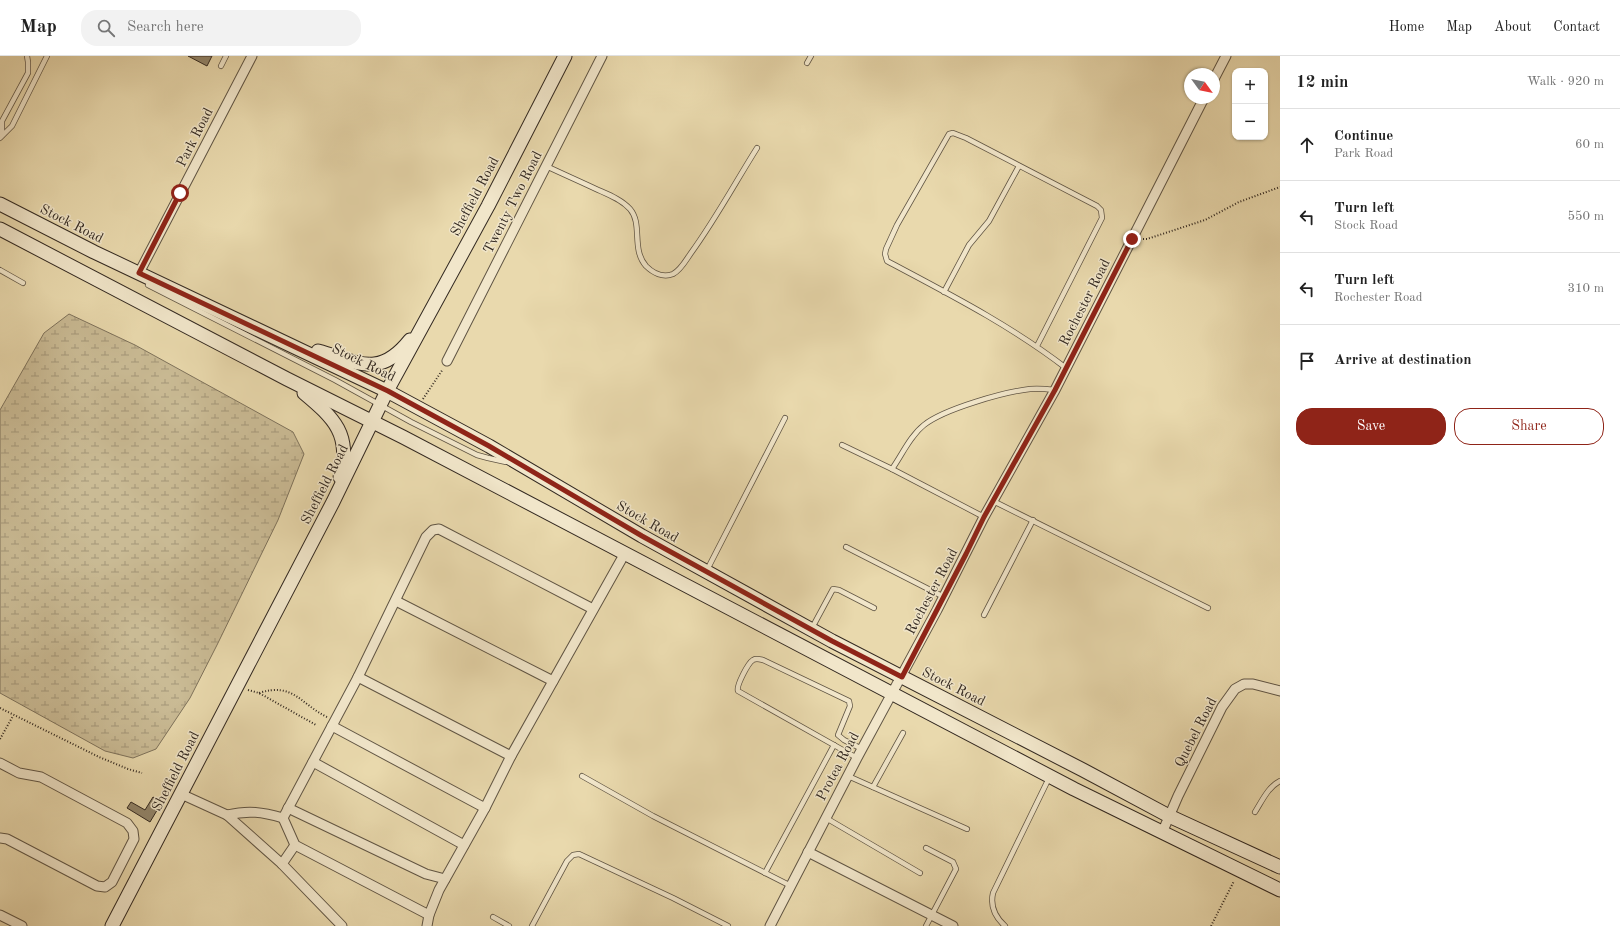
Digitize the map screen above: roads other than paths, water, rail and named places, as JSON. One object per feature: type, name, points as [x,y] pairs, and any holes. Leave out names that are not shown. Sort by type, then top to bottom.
[{"type":"main road","name":"Sheffield Road","points":[[112,926],[333,502],[380,405],[488,206],[565,56]]},
{"type":"main road","name":"Stock Road","points":[[0,204],[94,252],[138,277],[287,343],[388,391],[489,446],[706,572],[902,677],[1076,766],[1169,816],[1280,866]]},
{"type":"main road","points":[[0,229],[625,553],[1050,776],[1162,833],[1280,890]]},
{"type":"main road","points":[[287,343],[366,365],[381,363],[393,357],[403,349],[428,315]]},
{"type":"main road","points":[[287,379],[329,415],[342,435],[345,449],[344,463],[333,502]]},
{"type":"street","name":"Park Road","points":[[138,277],[252,56]]},
{"type":"street","name":"Twenty Two Road","points":[[447,361],[602,56]]},
{"type":"street","points":[[1220,68],[1226,56]]},
{"type":"street","name":"Rochester Road","points":[[892,694],[944,597],[984,517],[1055,390],[1201,104]]},
{"type":"street","points":[[283,818],[358,677],[426,537],[433,530],[440,530],[593,608]]},
{"type":"street","points":[[283,818],[295,845],[426,922],[445,879],[485,808],[511,756],[625,553]]},
{"type":"street","points":[[396,601],[553,681]]},
{"type":"street","points":[[358,677],[511,756]]},
{"type":"street","name":"Quebel Road","points":[[1162,833],[1222,706],[1235,689],[1244,684],[1253,684],[1264,685],[1280,691]]},
{"type":"street","name":"Protea Road","points":[[770,926],[892,694]]},
{"type":"street","points":[[333,723],[485,808]]},
{"type":"street","points":[[313,762],[464,846]]},
{"type":"street","points":[[0,763],[19,773],[41,777],[127,823],[133,831],[134,839],[112,882],[105,887],[97,886],[7,839],[0,838]]},
{"type":"street","points":[[181,794],[226,815],[282,864],[342,926]]},
{"type":"street","points":[[288,808],[426,874],[445,879]]},
{"type":"street","points":[[226,815],[243,811],[283,818]]},
{"type":"street","points":[[282,864],[295,845]]},
{"type":"street","points":[[808,852],[952,926]]},
{"type":"street","points":[[0,915],[22,926]]},
{"type":"lane","points":[[1,137],[2,121],[28,73],[27,56]]},
{"type":"lane","points":[[1,137],[12,126],[47,56]]},
{"type":"lane","points":[[221,66],[226,56]]},
{"type":"lane","points":[[807,63],[810,56]]},
{"type":"lane","points":[[1037,346],[1103,214],[1097,206],[953,133],[948,134],[897,225],[885,254],[887,261],[1005,325],[1037,346],[1066,368]]},
{"type":"lane","points":[[546,166],[623,203],[630,210],[637,229],[638,253],[646,266],[653,272],[665,276],[676,272],[700,242],[756,148]]},
{"type":"lane","points":[[944,292],[970,245],[988,221],[1019,166]]},
{"type":"lane","points":[[0,270],[24,283]]},
{"type":"lane","points":[[138,277],[411,422],[473,453],[488,458],[519,464]]},
{"type":"lane","points":[[892,469],[915,434],[923,425],[939,414],[1020,390],[1032,388],[1055,390]]},
{"type":"lane","points":[[706,572],[785,418]]},
{"type":"lane","points":[[842,445],[892,469],[984,517]]},
{"type":"lane","points":[[993,501],[1208,608]]},
{"type":"lane","points":[[984,615],[1033,520]]},
{"type":"lane","points":[[846,547],[944,597]]},
{"type":"lane","points":[[812,629],[833,589],[839,590],[874,608]]},
{"type":"lane","points":[[857,758],[738,691],[738,685],[751,661],[757,659],[762,660],[849,701],[850,706],[838,735],[844,740],[862,749]]},
{"type":"lane","points":[[873,787],[903,733]]},
{"type":"lane","points":[[765,873],[834,745]]},
{"type":"lane","points":[[582,776],[653,816],[791,886]]},
{"type":"lane","points":[[848,776],[967,829]]},
{"type":"lane","points":[[1005,926],[998,919],[992,908],[991,901],[993,893],[1050,776]]},
{"type":"lane","points":[[1255,812],[1272,787],[1280,781]]},
{"type":"lane","points":[[826,818],[920,873]]},
{"type":"lane","points":[[926,848],[953,862],[956,869],[926,926]]},
{"type":"lane","points":[[532,926],[567,861],[573,855],[579,854],[673,898],[728,926]]},
{"type":"lane","points":[[492,917],[506,925]]}]
